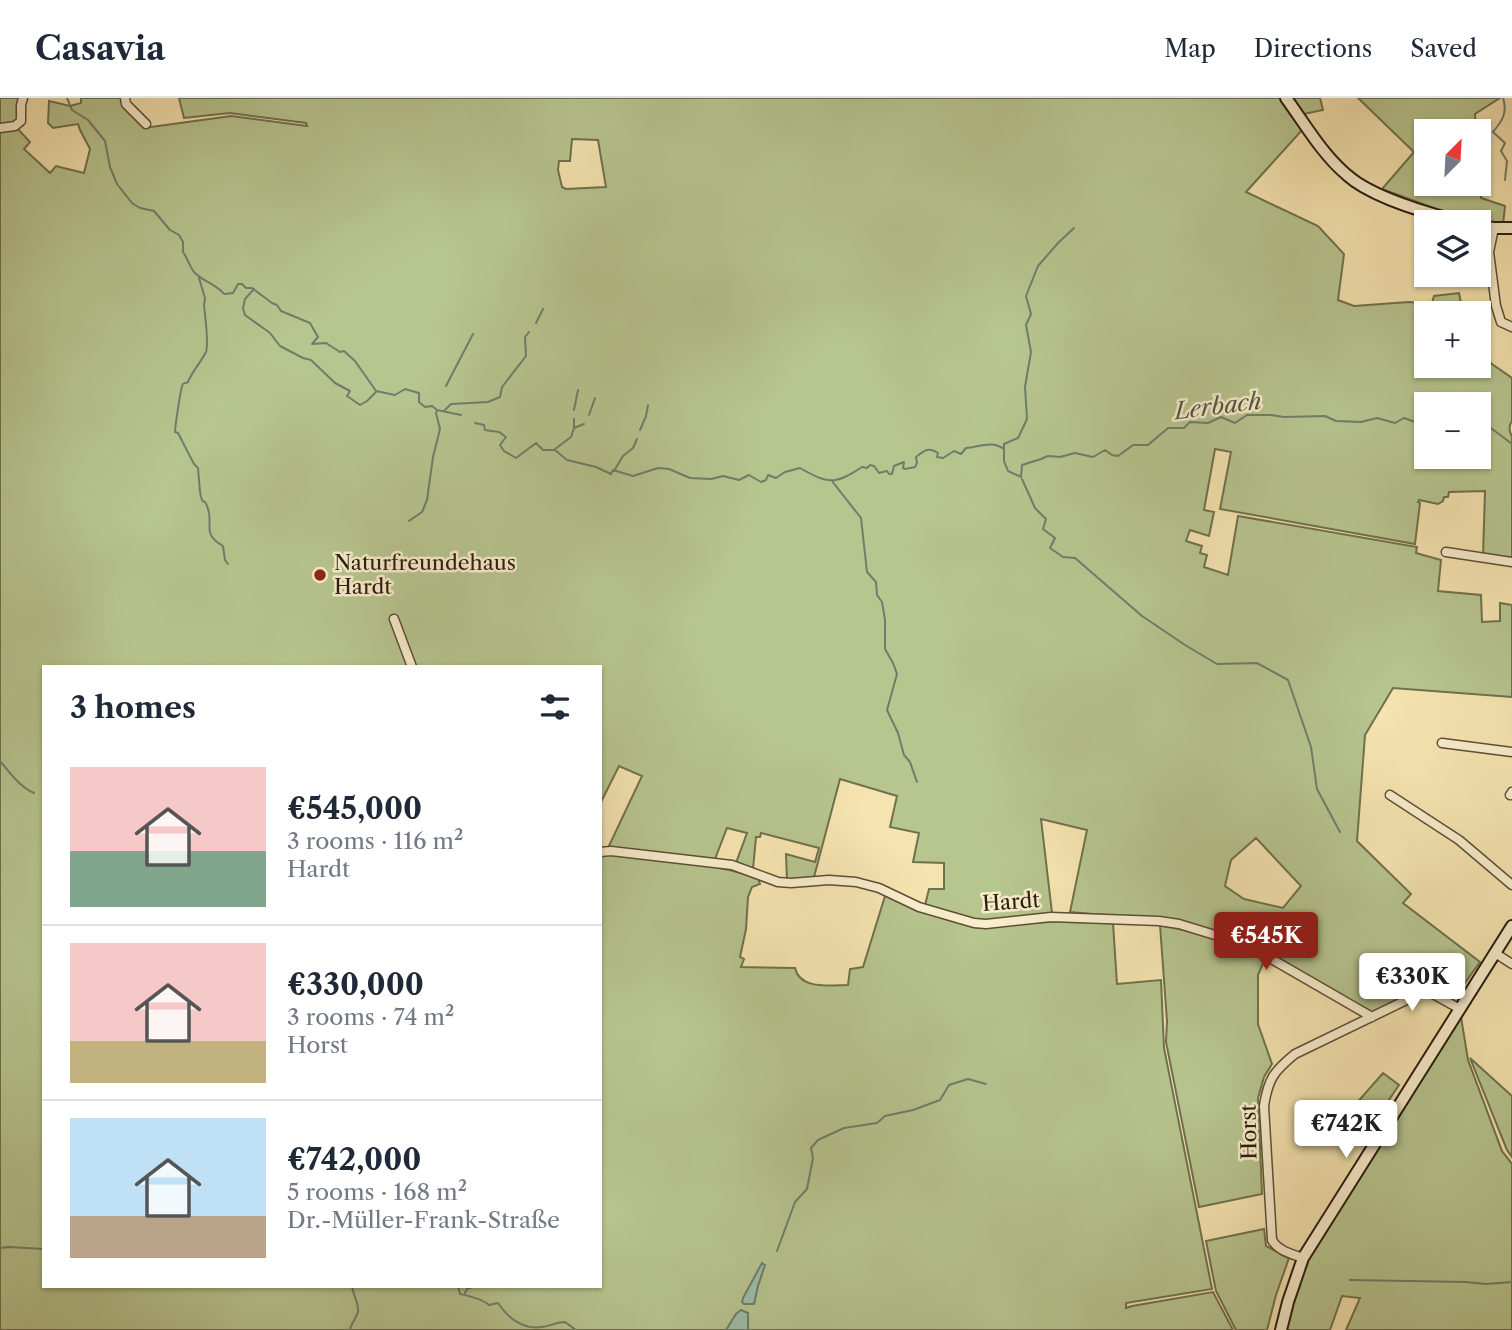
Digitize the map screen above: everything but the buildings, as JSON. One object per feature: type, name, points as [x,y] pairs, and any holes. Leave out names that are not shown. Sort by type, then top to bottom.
[{"type":"main road","points":[[1286,98],[1331,158],[1355,182],[1386,197],[1426,210]]},
{"type":"main road","points":[[1491,228],[1512,228]]},
{"type":"main road","points":[[1281,1330],[1303,1258],[1512,926]]},
{"type":"street","points":[[0,128],[11,127],[21,121],[23,98]]},
{"type":"street","points":[[125,98],[127,104],[146,124]]},
{"type":"street","points":[[1494,228],[1489,252],[1496,306],[1501,322],[1512,327]]},
{"type":"street","points":[[1446,552],[1512,562]]},
{"type":"street","points":[[394,619],[411,665]]},
{"type":"street","points":[[1443,743],[1512,752]]},
{"type":"street","points":[[1390,795],[1459,840],[1512,885]]},
{"type":"street","name":"Hardt","points":[[602,852],[732,865],[778,882],[856,882],[879,888],[919,907],[974,923],[1051,916],[1179,924],[1228,939],[1261,953],[1372,1017]]},
{"type":"street","points":[[1495,953],[1512,964]]},
{"type":"street","name":"Horst","points":[[1303,1258],[1282,1250],[1272,1240],[1264,1106],[1271,1079],[1282,1064],[1295,1054],[1423,992],[1433,994],[1460,1009]]},
{"type":"shaded area","points":[[0,98],[24,98],[23,125],[0,126]]},
{"type":"shaded area","points":[[81,98],[123,98],[144,124],[151,127],[231,116],[307,126],[306,123],[230,113],[184,118],[179,98],[1281,98],[1303,129],[1246,192],[1318,226],[1344,254],[1338,300],[1354,306],[1414,302],[1414,378],[1491,378],[1491,363],[1512,378],[1512,421],[1509,429],[1512,437],[1512,560],[1483,556],[1485,491],[1449,492],[1448,497],[1444,497],[1438,504],[1419,500],[1415,544],[1220,509],[1231,452],[1215,449],[1204,510],[1214,512],[1209,536],[1190,530],[1186,541],[1202,546],[1200,553],[1207,555],[1204,567],[1228,575],[1238,516],[1417,547],[1416,553],[1441,560],[1438,591],[1481,595],[1482,622],[1500,621],[1500,603],[1512,605],[1512,697],[1393,688],[1365,735],[1357,841],[1411,894],[1403,903],[1480,962],[1454,998],[1423,987],[1373,1013],[1272,955],[1235,939],[1181,922],[1070,912],[1087,830],[1041,819],[1052,913],[988,921],[965,918],[925,905],[929,889],[944,889],[944,863],[913,862],[919,833],[890,827],[897,796],[840,779],[814,877],[787,880],[786,854],[815,862],[819,848],[761,833],[760,837],[756,837],[753,869],[736,863],[747,833],[727,828],[715,859],[608,848],[642,776],[619,766],[602,800],[602,665],[42,665],[42,1288],[602,1288],[603,854],[701,865],[758,878],[760,884],[752,887],[748,897],[746,929],[740,957],[744,959],[741,967],[795,968],[803,980],[817,985],[848,985],[850,969],[863,967],[885,896],[974,927],[1061,919],[1113,923],[1117,984],[1161,980],[1164,1048],[1212,1289],[1126,1303],[1126,1308],[1213,1292],[1233,1330],[0,1330],[0,129],[17,128],[30,142],[24,149],[50,173],[56,166],[84,173],[90,149],[78,124],[53,128],[48,123],[49,101],[70,106],[81,103]],"holes":[[[572,139],[598,140],[606,187],[562,187],[559,161],[570,161]],[[1256,838],[1301,886],[1283,908],[1244,899],[1225,886],[1231,860]]]},
{"type":"shaded area","points":[[1293,98],[1320,98],[1323,110],[1304,114]]},
{"type":"shaded area","points":[[1358,98],[1500,98],[1475,114],[1475,119],[1414,119],[1414,152]]},
{"type":"shaded area","points":[[1414,152],[1414,196],[1481,196],[1505,206],[1503,225],[1491,224],[1491,210],[1439,210],[1382,189]]},
{"type":"shaded area","points":[[1459,293],[1461,301],[1433,301],[1434,296]]},
{"type":"shaded area","points":[[1160,925],[1214,938],[1265,959],[1258,975],[1258,1024],[1272,1064],[1264,1077],[1258,1098],[1262,1194],[1199,1207],[1166,1042]]},
{"type":"shaded area","points":[[1460,1011],[1468,1060],[1502,1151],[1512,1164],[1512,1330],[1346,1330],[1360,1298],[1342,1296],[1330,1330],[1286,1330],[1290,1307],[1307,1259]]},
{"type":"shaded area","points":[[1470,1058],[1512,1096],[1512,1157],[1507,1150]]},
{"type":"shaded area","points":[[1383,1073],[1399,1085],[1361,1141],[1340,1122]]},
{"type":"shaded area","points":[[1264,1229],[1266,1246],[1289,1258],[1267,1330],[1236,1330],[1216,1291],[1206,1241]]},
{"type":"shaded area","points":[[762,1263],[765,1265],[754,1304],[744,1304],[743,1298]]},
{"type":"shaded area","points":[[741,1310],[748,1313],[748,1330],[726,1330],[736,1314]]},
{"type":"waterway","name":"Lerbach","points":[[67,98],[72,110],[88,120],[105,141],[110,167],[117,184],[132,203],[154,211],[170,230],[179,235],[183,242],[183,252],[195,273],[224,294],[233,293],[238,284],[252,288],[277,305],[281,311],[310,323],[318,337],[312,344],[326,343],[340,352],[344,351],[355,361],[376,391],[395,395],[405,389],[419,393],[419,402],[425,407],[432,406],[437,410],[461,415]]},
{"type":"waterway","points":[[1503,98],[1503,116],[1493,132],[1505,143],[1501,151],[1507,161],[1505,180]]},
{"type":"waterway","points":[[1004,448],[1004,444],[1018,438],[1027,419],[1025,387],[1031,352],[1026,325],[1031,314],[1026,296],[1038,266],[1074,228]]},
{"type":"waterway","points":[[199,278],[205,298],[207,348],[188,382],[183,384],[175,432],[198,468],[201,497],[209,512],[210,532],[223,546],[228,564]]},
{"type":"waterway","points":[[254,289],[245,299],[245,315],[270,333],[280,346],[311,360],[335,383],[350,391],[347,396],[360,405],[376,392]]},
{"type":"waterway","points":[[536,323],[543,309]]},
{"type":"waterway","points":[[444,411],[451,404],[488,402],[500,397],[502,387],[526,356],[525,337],[529,332]]},
{"type":"waterway","points":[[446,386],[473,334]]},
{"type":"waterway","points":[[574,410],[578,390]]},
{"type":"waterway","points":[[589,415],[595,398]]},
{"type":"waterway","points":[[640,430],[648,405]]},
{"type":"waterway","points":[[409,521],[422,512],[427,500],[440,429],[437,410]]},
{"type":"waterway","name":"Lerbach","points":[[475,423],[484,425],[485,430],[499,432],[506,437],[500,445],[504,451],[516,458],[536,443],[543,450],[555,450],[567,460],[596,467],[611,474],[613,470],[633,476],[658,468],[669,469],[690,478],[711,479],[723,476],[739,480],[749,475],[761,482],[766,480],[768,475],[776,478],[800,468],[831,480],[845,477],[870,465],[879,473],[887,471],[892,474],[894,466],[904,462],[905,469],[915,467],[916,457],[927,450],[935,451],[938,453],[937,457],[943,458],[954,451],[961,454],[966,448],[990,444],[1004,449],[1004,461],[1008,471],[1021,477],[1022,465],[1048,456],[1060,457],[1075,453],[1093,457],[1105,450],[1118,456],[1133,445],[1148,445],[1168,428],[1184,428],[1190,422],[1208,423],[1221,417],[1235,423],[1247,415],[1325,416],[1336,421],[1361,422],[1377,418],[1395,423],[1404,418],[1414,422]]},
{"type":"waterway","points":[[574,419],[574,428]]},
{"type":"waterway","points":[[555,449],[571,437],[574,428],[584,424]]},
{"type":"waterway","name":"Lerbach","points":[[1491,428],[1512,444]]},
{"type":"waterway","points":[[614,471],[637,439]]},
{"type":"waterway","points":[[1022,479],[1035,508],[1046,519],[1043,529],[1055,538],[1050,548],[1063,557],[1075,558],[1142,616],[1217,664],[1257,663],[1288,680],[1311,747],[1317,789],[1340,832]]},
{"type":"waterway","points":[[832,481],[861,518],[867,572],[876,582],[877,595],[882,602],[885,649],[897,674],[887,710],[917,782]]},
{"type":"waterway","points":[[0,761],[11,775],[34,793]]},
{"type":"waterway","points":[[777,1251],[795,1202],[807,1189],[813,1158],[811,1148],[818,1140],[844,1128],[877,1123],[885,1116],[940,1100],[949,1085],[968,1079],[986,1084]]},
{"type":"waterway","points":[[0,1248],[42,1249]]},
{"type":"waterway","points":[[1350,1280],[1486,1284],[1512,1282]]},
{"type":"waterway","points":[[350,1330],[358,1312],[353,1288]]},
{"type":"waterway","points":[[458,1288],[460,1294],[480,1299],[489,1305],[498,1303],[506,1314],[522,1325],[535,1327],[565,1322],[576,1330]]},
{"type":"waterway","points":[[465,1293],[470,1288]]},
{"type":"place","name":"Naturfreundehaus Hardt","points":[[320,575]]}]
